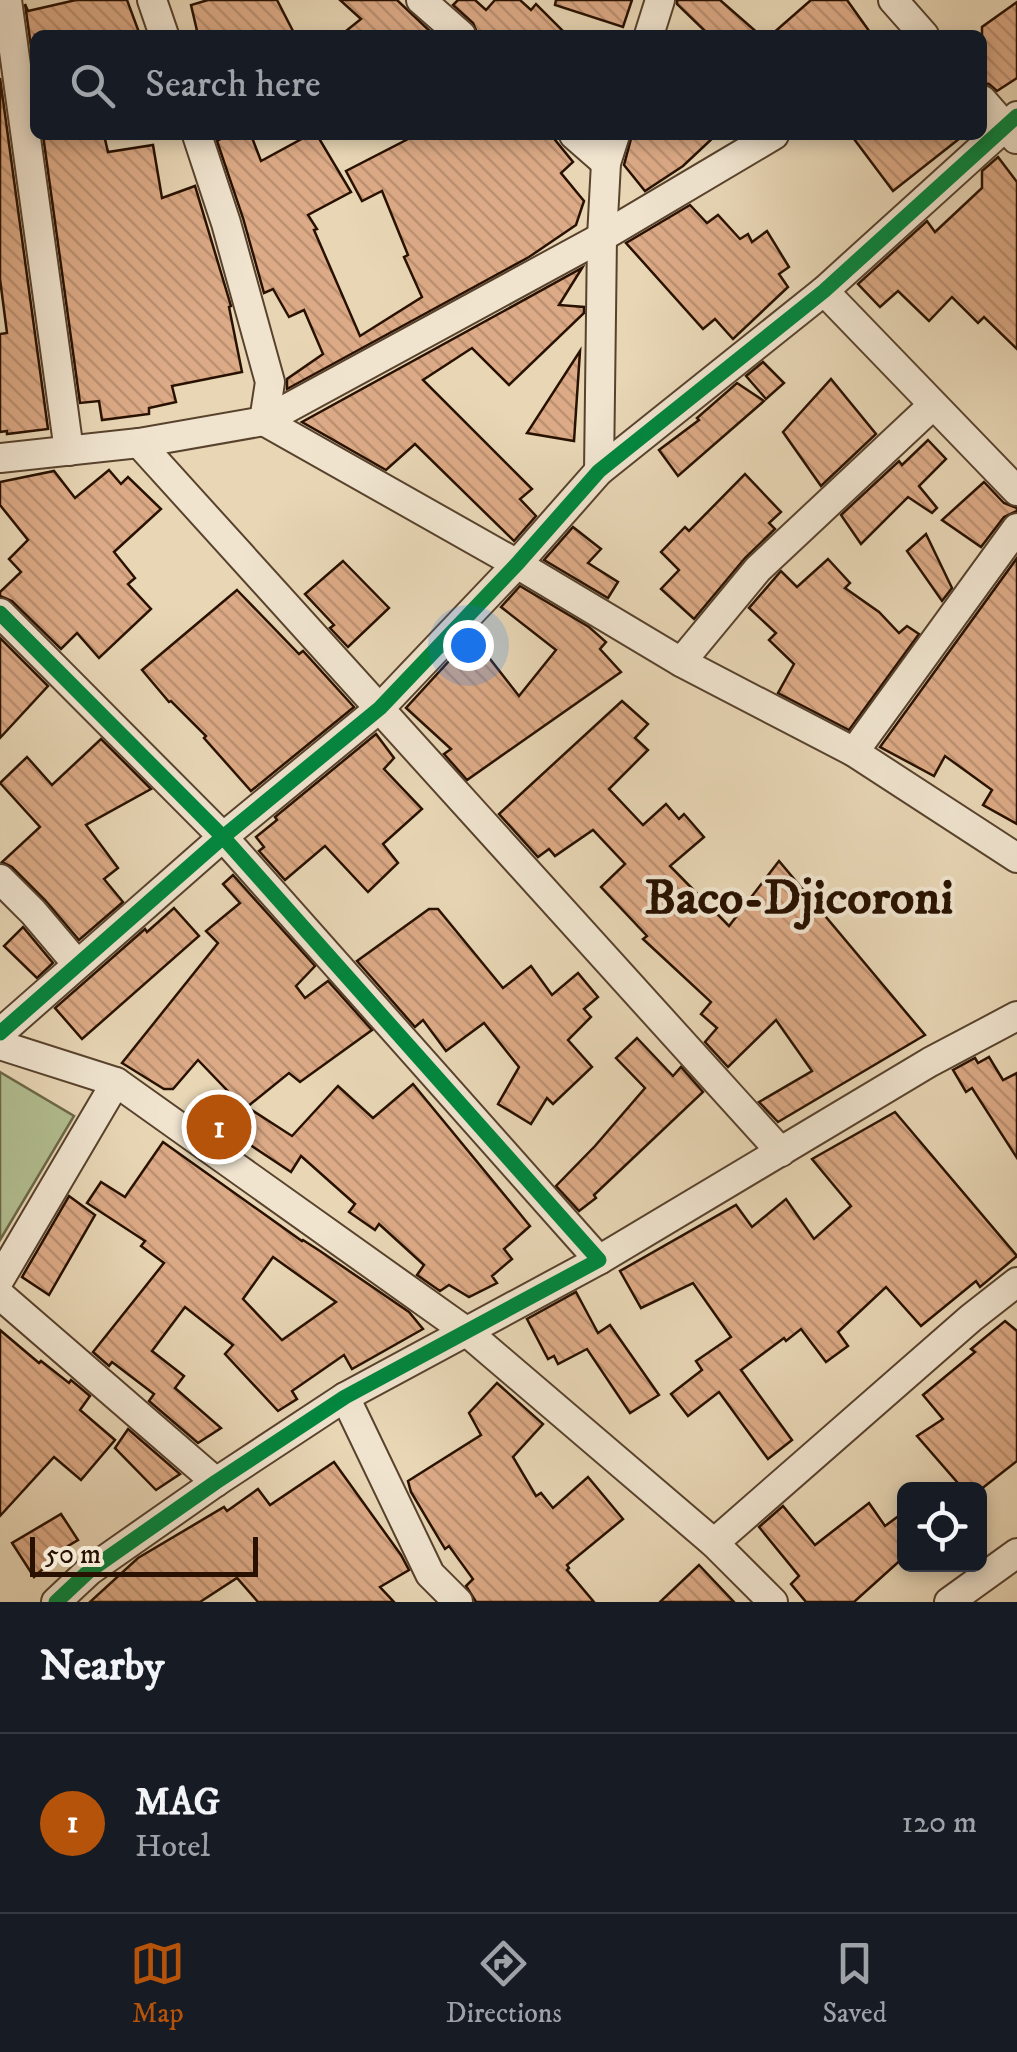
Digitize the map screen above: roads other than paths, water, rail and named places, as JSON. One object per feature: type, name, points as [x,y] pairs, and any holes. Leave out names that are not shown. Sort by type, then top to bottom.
[{"type":"street","points":[[8,0],[68,450]]},
{"type":"street","points":[[152,0],[162,30]]},
{"type":"street","points":[[421,0],[455,30]]},
{"type":"street","points":[[651,30],[660,0]]},
{"type":"street","points":[[893,0],[920,30]]},
{"type":"street","points":[[0,1034],[223,838],[380,708],[600,472],[824,291],[1013,128],[987,105]]},
{"type":"street","points":[[199,140],[270,382],[264,421]]},
{"type":"street","points":[[580,140],[606,163]]},
{"type":"street","points":[[600,472],[602,237],[606,163],[613,140]]},
{"type":"street","points":[[0,458],[139,443],[264,421],[602,237],[766,140]]},
{"type":"street","points":[[824,291],[1017,491]]},
{"type":"street","points":[[682,662],[758,569],[934,406]]},
{"type":"street","points":[[264,421],[682,662],[854,752],[1017,858]]},
{"type":"street","points":[[139,443],[781,1152]]},
{"type":"street","points":[[854,752],[1017,528]]},
{"type":"street","points":[[0,613],[223,838],[599,1260]]},
{"type":"street","points":[[0,879],[77,964]]},
{"type":"street","points":[[56,1602],[89,1571],[345,1397],[599,1260],[930,1062],[1017,1016]]},
{"type":"street","points":[[0,1045],[116,1082],[467,1332],[714,1543],[774,1602]]},
{"type":"street","points":[[0,1279],[116,1082]]},
{"type":"street","points":[[714,1543],[1017,1282]]},
{"type":"street","points":[[0,1295],[216,1482]]},
{"type":"street","points":[[345,1397],[430,1574],[458,1602]]},
{"type":"street","points":[[949,1602],[1017,1553]]},
{"type":"place","name":"MAG","points":[[219,1127]]},
{"type":"district","name":"Baco-Djicoroni","points":[[799,898]]}]
